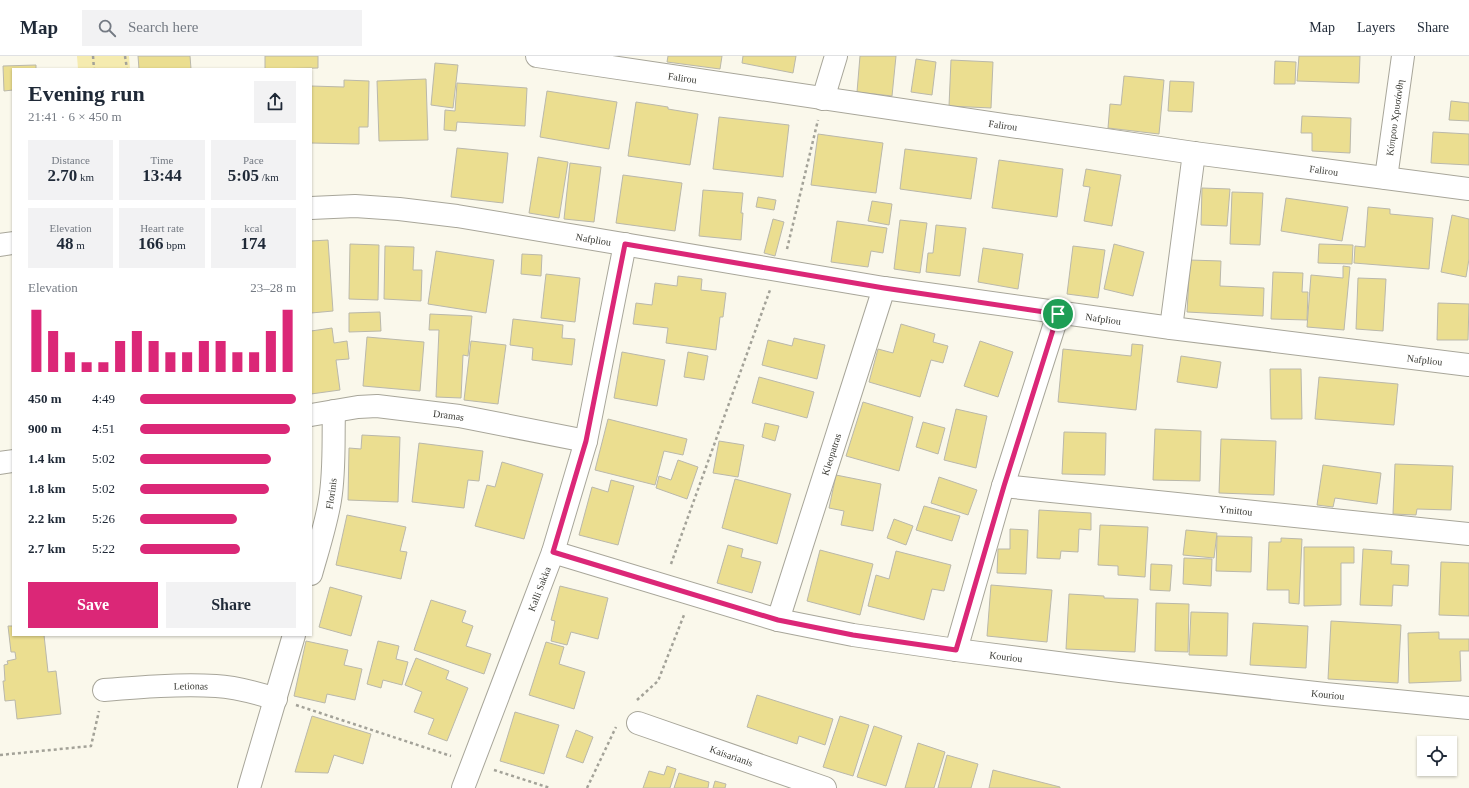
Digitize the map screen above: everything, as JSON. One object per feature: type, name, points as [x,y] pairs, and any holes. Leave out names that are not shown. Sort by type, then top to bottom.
[{"type":"street","name":"Falirou","points":[[538,56],[1194,153],[1469,189]]},
{"type":"street","points":[[823,99],[836,56]]},
{"type":"street","name":"Κύπρου Χρυσάνθη","points":[[1386,178],[1403,56]]},
{"type":"street","points":[[1171,328],[1194,153]]},
{"type":"street","name":"Nafpliou","points":[[312,208],[355,206],[457,216],[884,288],[1058,314],[1469,365]]},
{"type":"street","points":[[0,245],[12,243]]},
{"type":"street","name":"Kalli Sakka","points":[[463,788],[553,552],[586,441],[625,244]]},
{"type":"street","name":"Kleopatras","points":[[778,620],[884,288]]},
{"type":"street","points":[[956,650],[1004,486],[1058,314]]},
{"type":"street","name":"Dramas","points":[[312,414],[377,406],[459,416],[586,441]]},
{"type":"street","name":"Florinis","points":[[312,570],[326,520],[330,499],[333,474],[334,411]]},
{"type":"street","points":[[0,463],[12,461]]},
{"type":"street","name":"Ymittou","points":[[1004,486],[1469,534]]},
{"type":"street","name":"Kouriou","points":[[553,552],[778,620],[853,635],[1120,671],[1301,692],[1469,708]]},
{"type":"street","points":[[249,788],[294,636]]},
{"type":"street","name":"Letionas","points":[[104,690],[149,686],[216,686],[242,690],[276,699]]},
{"type":"street","name":"Kaisarianis","points":[[629,716],[825,788]]},
{"type":"path","points":[[93,56],[94,68]]},
{"type":"path","points":[[125,56],[127,68]]},
{"type":"path","points":[[663,585],[772,284],[782,271],[823,99]]},
{"type":"path","points":[[587,788],[614,734],[658,681],[692,594]]},
{"type":"path","points":[[0,755],[91,746],[104,690]]},
{"type":"path","points":[[276,699],[550,788]]},
{"type":"shaded area","points":[[77,56],[129,56],[130,68],[78,68]]},
{"type":"building","points":[[138,56],[190,56],[191,68],[139,68]]},
{"type":"building","points":[[265,56],[318,56],[318,68],[265,68]]},
{"type":"building","points":[[668,56],[722,56],[720,69],[667,62]]},
{"type":"building","points":[[743,56],[796,56],[793,73],[742,63]]},
{"type":"building","points":[[860,56],[896,56],[892,96],[857,92]]},
{"type":"building","points":[[1299,56],[1360,56],[1359,83],[1297,81]]},
{"type":"building","points":[[916,59],[936,62],[932,95],[911,92]]},
{"type":"building","points":[[951,60],[993,62],[991,108],[949,106]]},
{"type":"building","points":[[1275,61],[1296,62],[1295,84],[1274,84]]},
{"type":"building","points":[[435,63],[458,65],[453,108],[431,105]]},
{"type":"building","points":[[36,65],[36,68],[12,68],[12,90],[4,91],[3,66]]},
{"type":"building","points":[[1124,76],[1164,80],[1159,134],[1108,128],[1110,104],[1121,105]]},
{"type":"building","points":[[426,79],[428,140],[379,141],[377,81]]},
{"type":"building","points":[[344,80],[369,81],[368,127],[359,127],[359,144],[312,143],[312,86],[344,87]]},
{"type":"building","points":[[1170,81],[1194,82],[1192,112],[1168,111]]},
{"type":"building","points":[[457,83],[527,88],[525,126],[457,122],[456,131],[444,130],[445,110],[455,111]]},
{"type":"building","points":[[547,91],[617,102],[609,149],[540,137]]},
{"type":"building","points":[[1451,101],[1469,103],[1469,121],[1449,120]]},
{"type":"building","points":[[636,102],[698,114],[690,165],[628,156]]},
{"type":"building","points":[[1302,116],[1351,118],[1350,153],[1312,151],[1312,133],[1301,133]]},
{"type":"building","points":[[719,117],[789,125],[783,177],[713,169]]},
{"type":"building","points":[[1433,132],[1469,134],[1469,165],[1431,163]]},
{"type":"building","points":[[818,134],[883,143],[876,193],[811,185]]},
{"type":"building","points":[[457,148],[508,153],[503,203],[451,197]]},
{"type":"building","points":[[905,149],[977,158],[971,199],[900,189]]},
{"type":"building","points":[[538,157],[568,162],[559,218],[529,213]]},
{"type":"building","points":[[999,160],[1063,169],[1057,217],[992,208]]},
{"type":"building","points":[[570,163],[601,167],[594,222],[564,219]]},
{"type":"building","points":[[1086,169],[1121,175],[1112,226],[1084,221],[1090,187],[1083,186]]},
{"type":"building","points":[[623,175],[682,183],[675,231],[616,223]]},
{"type":"building","points":[[1202,188],[1230,189],[1227,226],[1201,225]]},
{"type":"building","points":[[703,190],[743,193],[741,240],[699,236]]},
{"type":"building","points":[[1232,192],[1263,193],[1260,245],[1230,244]]},
{"type":"building","points":[[758,197],[776,200],[774,210],[756,207]]},
{"type":"building","points":[[1286,198],[1348,207],[1342,241],[1281,231]]},
{"type":"building","points":[[872,201],[892,204],[889,225],[868,221]]},
{"type":"building","points":[[1368,207],[1390,209],[1390,214],[1433,218],[1429,269],[1354,263],[1355,246],[1365,247]]},
{"type":"building","points":[[1452,215],[1469,219],[1469,259],[1466,277],[1441,272]]},
{"type":"building","points":[[773,219],[784,222],[775,256],[764,253]]},
{"type":"building","points":[[900,220],[927,223],[920,273],[894,269]]},
{"type":"building","points":[[837,221],[887,228],[883,253],[871,251],[868,267],[831,262]]},
{"type":"building","points":[[936,225],[966,228],[960,276],[926,272],[928,253],[933,253]]},
{"type":"building","points":[[328,240],[333,311],[312,313],[312,241]]},
{"type":"building","points":[[350,244],[379,245],[378,300],[349,299]]},
{"type":"building","points":[[1114,244],[1144,252],[1133,296],[1104,289]]},
{"type":"building","points":[[1319,244],[1353,245],[1352,264],[1318,263]]},
{"type":"building","points":[[385,246],[414,247],[413,270],[422,270],[421,301],[384,299]]},
{"type":"building","points":[[1073,246],[1105,250],[1098,298],[1067,294]]},
{"type":"building","points":[[983,248],[1023,254],[1018,289],[978,282]]},
{"type":"building","points":[[436,251],[494,260],[486,313],[428,304]]},
{"type":"building","points":[[522,254],[542,255],[541,276],[521,274]]},
{"type":"building","points":[[1190,260],[1221,261],[1220,286],[1264,288],[1263,316],[1187,312]]},
{"type":"building","points":[[1343,266],[1350,267],[1344,330],[1307,327],[1311,275],[1343,278]]},
{"type":"building","points":[[1273,272],[1303,273],[1302,292],[1308,292],[1307,320],[1271,319]]},
{"type":"building","points":[[546,274],[580,278],[575,322],[541,318]]},
{"type":"building","points":[[678,276],[702,279],[701,290],[726,293],[723,317],[720,317],[716,350],[666,343],[668,328],[633,324],[636,303],[652,305],[655,283],[677,286]]},
{"type":"building","points":[[1358,278],[1386,279],[1383,331],[1356,329]]},
{"type":"building","points":[[1438,303],[1469,304],[1468,340],[1437,340]]},
{"type":"building","points":[[380,312],[381,331],[349,332],[349,313]]},
{"type":"building","points":[[430,314],[472,316],[468,356],[463,355],[461,398],[436,397],[439,330],[429,330]]},
{"type":"building","points":[[513,319],[563,325],[562,338],[575,339],[572,365],[532,360],[533,348],[510,345]]},
{"type":"building","points":[[901,324],[935,334],[933,342],[948,346],[943,363],[931,360],[920,397],[869,382],[878,349],[893,353]]},
{"type":"building","points":[[332,328],[334,343],[347,341],[349,359],[336,360],[340,390],[312,394],[312,331]]},
{"type":"building","points":[[367,337],[424,342],[420,391],[363,386]]},
{"type":"building","points":[[794,338],[825,345],[817,379],[762,365],[768,340],[792,346]]},
{"type":"building","points":[[471,341],[506,345],[498,404],[464,400]]},
{"type":"building","points":[[980,341],[1013,352],[998,397],[964,386]]},
{"type":"building","points":[[1132,344],[1143,345],[1136,410],[1058,402],[1063,349],[1131,356]]},
{"type":"building","points":[[622,352],[665,360],[657,406],[614,398]]},
{"type":"building","points":[[688,352],[708,356],[704,380],[684,377]]},
{"type":"building","points":[[1181,356],[1221,362],[1217,388],[1177,382]]},
{"type":"building","points":[[1270,369],[1301,369],[1302,419],[1271,419]]},
{"type":"building","points":[[759,377],[814,392],[807,418],[752,403]]},
{"type":"building","points":[[1319,377],[1398,384],[1394,425],[1315,419]]},
{"type":"building","points":[[863,402],[913,417],[899,471],[846,456]]},
{"type":"building","points":[[956,409],[987,416],[976,468],[944,460]]},
{"type":"building","points":[[608,419],[687,439],[683,455],[664,451],[655,485],[595,470]]},
{"type":"building","points":[[923,422],[945,428],[938,454],[916,447]]},
{"type":"building","points":[[765,423],[779,426],[775,441],[762,437]]},
{"type":"building","points":[[1155,429],[1201,431],[1200,481],[1153,480]]},
{"type":"building","points":[[1064,432],[1106,433],[1105,475],[1062,474]]},
{"type":"building","points":[[362,435],[400,437],[398,502],[348,500],[349,448],[361,449]]},
{"type":"building","points":[[1221,439],[1276,441],[1274,495],[1219,493]]},
{"type":"building","points":[[719,441],[744,445],[738,477],[713,473]]},
{"type":"building","points":[[419,443],[483,451],[479,481],[468,480],[464,508],[412,502]]},
{"type":"building","points":[[678,460],[698,467],[687,499],[656,488],[659,476],[671,480]]},
{"type":"building","points":[[502,462],[543,474],[524,539],[475,526],[487,485],[495,487]]},
{"type":"building","points":[[1395,464],[1453,466],[1451,510],[1417,509],[1416,515],[1393,514]]},
{"type":"building","points":[[1323,465],[1381,473],[1377,504],[1335,498],[1333,507],[1317,505]]},
{"type":"building","points":[[836,475],[881,484],[873,531],[841,525],[844,511],[829,508]]},
{"type":"building","points":[[939,477],[977,490],[968,515],[931,503]]},
{"type":"building","points":[[735,479],[791,494],[777,544],[722,528]]},
{"type":"building","points":[[611,480],[634,486],[618,545],[579,535],[592,487],[608,492]]},
{"type":"building","points":[[924,506],[960,516],[952,541],[916,530]]},
{"type":"building","points":[[1039,510],[1091,513],[1091,530],[1079,529],[1078,552],[1061,551],[1060,559],[1037,558]]},
{"type":"building","points":[[347,515],[406,527],[400,551],[407,552],[401,579],[336,565]]},
{"type":"building","points":[[894,519],[913,526],[906,545],[887,538]]},
{"type":"building","points":[[1100,525],[1148,527],[1145,577],[1118,575],[1118,566],[1098,565]]},
{"type":"building","points":[[1010,529],[1028,530],[1026,574],[997,573],[998,549],[1010,549]]},
{"type":"building","points":[[1186,530],[1217,533],[1214,558],[1183,555]]},
{"type":"building","points":[[1217,536],[1252,537],[1251,572],[1216,571]]},
{"type":"building","points":[[1281,538],[1302,539],[1299,604],[1289,603],[1289,590],[1267,590],[1269,542],[1281,542]]},
{"type":"building","points":[[728,545],[743,549],[741,557],[761,562],[752,593],[717,583]]},
{"type":"building","points":[[1304,547],[1354,547],[1354,563],[1341,563],[1341,605],[1304,606]]},
{"type":"building","points":[[1363,549],[1392,551],[1391,564],[1409,565],[1408,586],[1393,585],[1392,606],[1360,605]]},
{"type":"building","points":[[820,550],[873,564],[860,615],[807,601]]},
{"type":"building","points":[[896,551],[951,565],[944,591],[932,589],[924,620],[868,606],[876,575],[889,579]]},
{"type":"building","points":[[1184,558],[1212,559],[1211,586],[1183,584]]},
{"type":"building","points":[[1441,562],[1469,563],[1469,616],[1439,615]]},
{"type":"building","points":[[1151,564],[1172,565],[1170,591],[1150,590]]},
{"type":"building","points":[[991,585],[1052,590],[1047,642],[987,636]]},
{"type":"building","points":[[560,586],[608,598],[598,639],[571,632],[567,645],[551,641],[555,621],[551,620]]},
{"type":"building","points":[[330,587],[362,596],[351,636],[319,627]]},
{"type":"building","points":[[1069,594],[1104,596],[1104,598],[1138,599],[1135,652],[1066,649]]},
{"type":"building","points":[[431,600],[466,611],[462,622],[473,626],[466,646],[491,654],[484,674],[414,650]]},
{"type":"building","points":[[1156,603],[1189,604],[1188,652],[1155,651]]},
{"type":"building","points":[[1191,612],[1228,613],[1227,656],[1189,655]]},
{"type":"building","points":[[1331,621],[1401,625],[1398,683],[1328,679]]},
{"type":"building","points":[[1253,623],[1308,626],[1306,668],[1250,665]]},
{"type":"building","points":[[8,626],[12,626],[12,636],[44,636],[48,672],[56,671],[61,714],[17,719],[15,700],[5,701],[3,681],[5,681],[4,665],[8,664],[7,661],[16,659],[15,652],[11,652]]},
{"type":"building","points":[[1439,632],[1439,639],[1469,639],[1469,651],[1460,651],[1461,681],[1409,683],[1408,633]]},
{"type":"building","points":[[306,641],[348,650],[344,665],[362,669],[355,700],[327,694],[325,703],[294,696]]},
{"type":"building","points":[[378,641],[399,646],[396,659],[408,662],[402,685],[383,680],[381,688],[367,684]]},
{"type":"building","points":[[546,642],[564,647],[559,664],[585,672],[574,709],[529,695]]},
{"type":"building","points":[[416,658],[449,671],[446,679],[468,688],[447,741],[428,734],[434,719],[414,712],[422,692],[405,685]]},
{"type":"building","points":[[757,695],[833,719],[825,745],[799,736],[797,744],[747,727]]},
{"type":"building","points":[[515,712],[559,725],[544,774],[500,761]]},
{"type":"building","points":[[312,716],[371,734],[363,764],[334,755],[328,773],[295,772]]},
{"type":"building","points":[[840,716],[869,725],[853,776],[823,767]]},
{"type":"building","points":[[874,726],[902,736],[886,786],[857,777]]},
{"type":"building","points":[[576,730],[593,737],[583,763],[566,757]]},
{"type":"building","points":[[918,743],[945,752],[934,788],[905,788]]},
{"type":"building","points":[[947,755],[978,764],[971,788],[938,788]]},
{"type":"building","points":[[667,766],[676,769],[670,788],[643,788],[649,771],[664,775]]},
{"type":"building","points":[[993,770],[1060,787],[1060,788],[989,788]]},
{"type":"building","points":[[679,773],[709,782],[708,788],[674,788]]},
{"type":"building","points":[[715,781],[726,784],[725,788],[713,788]]},
{"type":"route","points":[[625,244],[884,288],[1058,314],[1004,486],[956,650],[853,635],[778,620],[553,552],[586,441],[625,244]]}]
